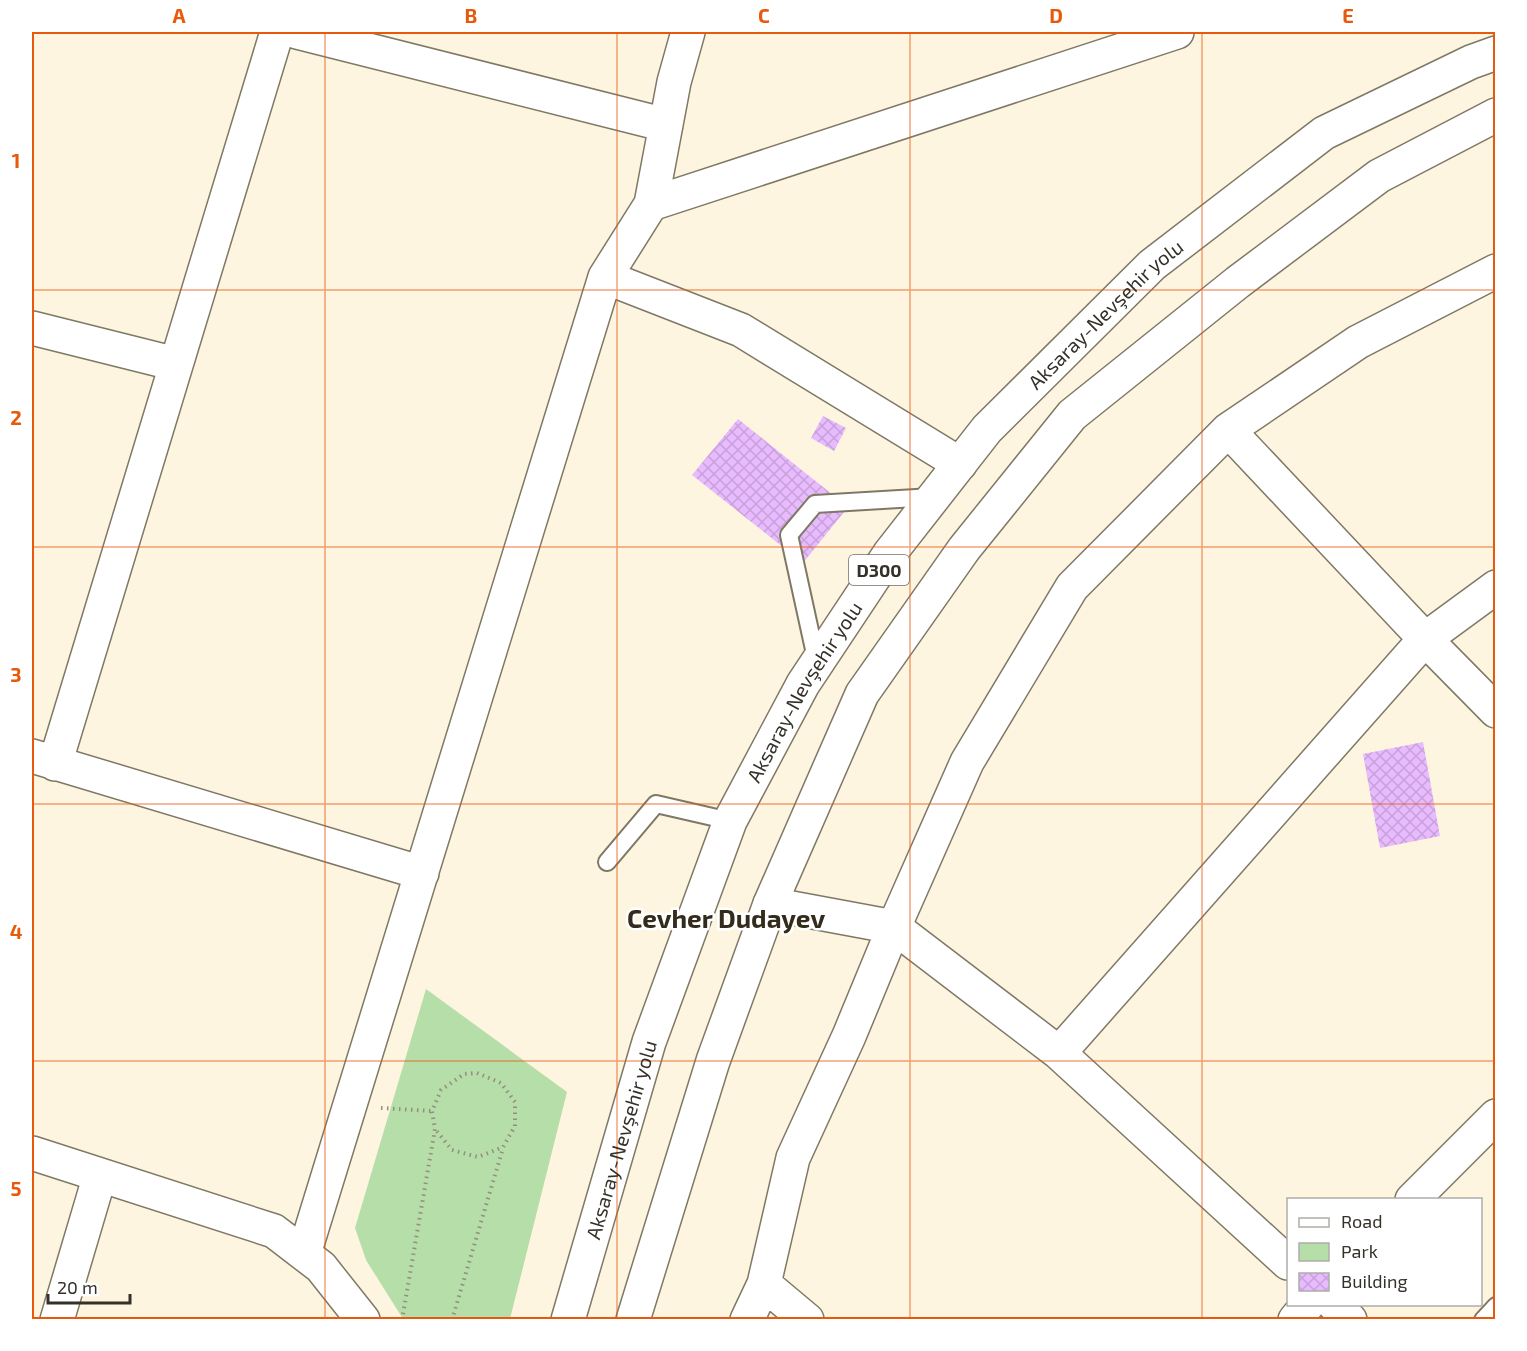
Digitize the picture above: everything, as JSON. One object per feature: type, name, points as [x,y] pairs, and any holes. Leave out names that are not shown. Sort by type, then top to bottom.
[{"type":"main road","points":[[277,32],[176,364],[43,760],[422,873]]},
{"type":"main road","points":[[297,32],[666,125]]},
{"type":"main road","points":[[304,1254],[605,277],[651,204],[674,82],[688,32]]},
{"type":"main road","points":[[651,204],[1177,32]]},
{"type":"main road","name":"Aksaray-Nevşehir yolu","points":[[568,1320],[649,1042],[730,821],[803,684],[890,553],[987,429],[1152,265],[1324,133],[1471,62],[1496,53]]},
{"type":"main road","name":"D300","points":[[633,1320],[713,1061],[770,904],[862,694],[964,549],[1072,415],[1238,282],[1379,176],[1496,115]]},
{"type":"main road","points":[[747,1320],[764,1284],[792,1158],[849,1036],[967,762],[1072,587],[1228,430],[1358,342],[1496,271]]},
{"type":"main road","points":[[605,277],[741,330],[960,464]]},
{"type":"main road","points":[[32,328],[176,364]]},
{"type":"main road","points":[[1228,430],[1496,711]]},
{"type":"main road","points":[[1059,1053],[1425,639],[1496,587]]},
{"type":"main road","points":[[770,904],[894,927],[1059,1053],[1287,1262]]},
{"type":"main road","points":[[1414,1198],[1496,1116]]},
{"type":"main road","points":[[32,1153],[274,1231],[321,1268],[363,1320]]},
{"type":"main road","points":[[57,1320],[100,1175]]},
{"type":"main road","points":[[764,1284],[807,1320]]},
{"type":"main road","points":[[1295,1320],[1307,1306]]},
{"type":"main road","points":[[1335,1306],[1350,1320]]},
{"type":"lane","points":[[817,663],[789,535],[815,504],[934,497]]},
{"type":"lane","points":[[607,862],[656,804],[730,821]]},
{"type":"lane","points":[[1483,1320],[1496,1306]]},
{"type":"path","points":[[402,1320],[435,1129],[432,1111],[441,1090],[464,1074],[477,1073],[501,1083],[515,1102],[515,1126],[503,1146],[452,1320]]},
{"type":"path","points":[[350,1106],[432,1111]]},
{"type":"path","points":[[435,1129],[452,1150],[478,1157],[503,1146]]},
{"type":"green space","points":[[426,989],[567,1092],[510,1319],[403,1319],[366,1260],[355,1228]]},
{"type":"building","points":[[823,416],[846,428],[834,451],[811,438]]},
{"type":"building","points":[[738,419],[848,507],[803,563],[692,475]]},
{"type":"building","points":[[1423,742],[1440,836],[1380,848],[1363,754]]},
{"type":"district","name":"Cevher Dudayev","points":[[726,917]]}]
